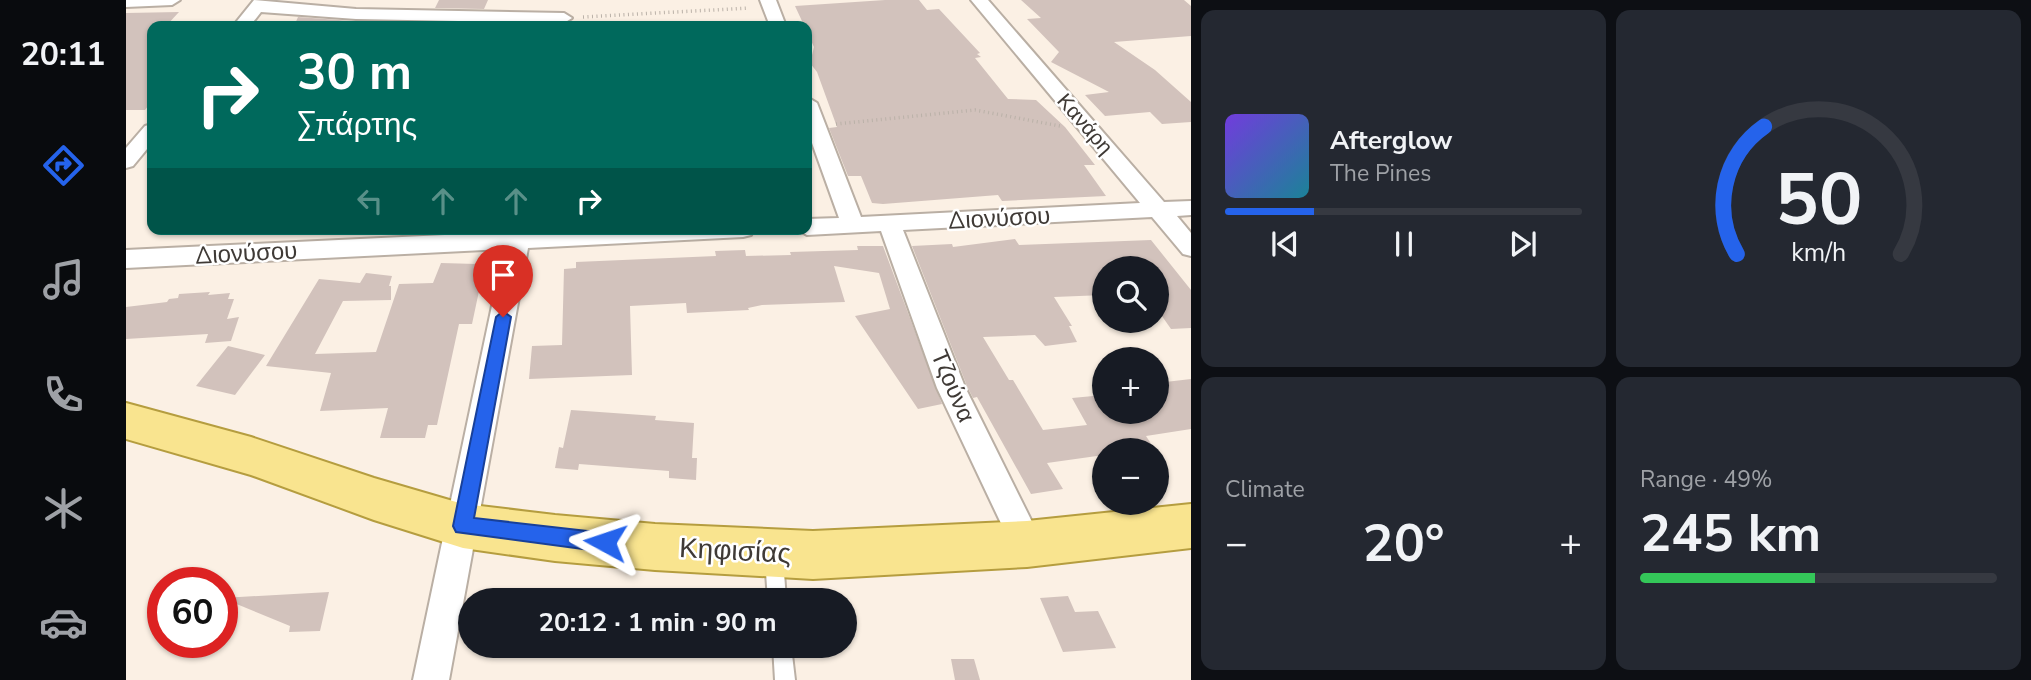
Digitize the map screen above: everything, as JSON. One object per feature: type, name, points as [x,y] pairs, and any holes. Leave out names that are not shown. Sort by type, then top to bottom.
[{"type":"main road","name":"Κηφισίας","points":[[126,421],[251,456],[374,499],[463,526],[642,546],[773,554],[888,553],[1027,544],[1191,526]]},
{"type":"street","points":[[126,2],[172,0]]},
{"type":"street","points":[[563,21],[568,0]]},
{"type":"street","name":"Κανάρη","points":[[979,0],[1191,248]]},
{"type":"street","points":[[769,3],[776,21]]},
{"type":"street","points":[[245,21],[260,4],[319,12],[539,21]]},
{"type":"street","points":[[313,21],[319,12]]},
{"type":"street","points":[[812,117],[853,225]]},
{"type":"street","points":[[126,161],[147,136]]},
{"type":"street","name":"Διονύσου","points":[[812,227],[1191,208]]},
{"type":"street","name":"Τζούνα","points":[[889,223],[951,388],[1027,544]]},
{"type":"street","name":"Διονύσου","points":[[126,259],[503,235]]},
{"type":"street","points":[[431,680],[519,235]]},
{"type":"lane","points":[[773,554],[776,588]]},
{"type":"lane","points":[[783,658],[785,680]]},
{"type":"path","points":[[574,21],[769,3]]},
{"type":"path","points":[[815,126],[975,110],[1092,132]]},
{"type":"building","points":[[439,0],[488,0],[484,9],[435,8]]},
{"type":"building","points":[[919,0],[927,10],[939,9],[980,53],[977,54],[981,57],[975,58],[1008,99],[1036,100],[1065,127],[1095,165],[1084,165],[1106,196],[1002,201],[998,195],[872,203],[861,176],[848,176],[829,128],[837,127],[817,72],[812,66],[812,21],[802,21],[795,6]]},
{"type":"building","points":[[1021,0],[1184,0],[1191,6],[1191,36],[1114,42],[1155,70],[1191,102],[1191,122],[1162,124],[1150,112],[1105,116],[1085,95],[1109,92],[1051,62],[1059,52],[1027,19],[1041,18]]},
{"type":"building","points":[[179,12],[171,21],[147,21],[145,110],[126,110],[126,13]]},
{"type":"building","points":[[298,17],[352,21],[296,21]]},
{"type":"building","points":[[1015,239],[1019,245],[1151,240],[1164,256],[1092,256],[1092,295],[1054,297],[1072,326],[1069,326],[1077,342],[1045,346],[1035,335],[983,337],[1043,430],[1087,425],[1072,398],[1092,396],[1092,424],[1169,424],[1169,382],[1191,379],[1191,429],[1146,436],[1147,438],[1092,438],[1092,457],[1047,463],[1063,489],[1031,494],[977,397],[973,398],[967,386],[912,246],[952,244],[953,247]]},
{"type":"building","points":[[857,246],[883,246],[942,404],[918,409],[855,316],[890,309],[879,273],[834,266],[845,302],[762,305],[748,308],[749,310],[687,313],[686,303],[630,306],[632,375],[529,379],[532,346],[562,345],[564,269],[576,268],[576,262],[716,256],[715,251],[745,250],[746,256],[791,255],[790,252],[858,250]]},
{"type":"building","points":[[1169,262],[1191,290],[1191,328],[1171,329]]},
{"type":"building","points":[[441,263],[477,264],[474,277],[482,277],[472,324],[459,324],[437,425],[428,425],[425,438],[380,438],[388,408],[320,411],[331,373],[266,366],[319,279],[360,283],[366,273],[392,276],[389,286],[391,300],[343,301],[315,354],[376,352],[399,284],[433,283]]},
{"type":"building","points":[[210,292],[208,295],[230,293],[228,299],[234,299],[227,319],[239,317],[231,341],[205,343],[208,334],[126,339],[126,307],[167,302],[169,299],[178,298],[179,294]]},
{"type":"building","points":[[228,346],[265,355],[235,395],[196,386]]},
{"type":"building","points":[[571,410],[656,416],[655,420],[694,423],[692,458],[697,458],[696,480],[669,478],[669,471],[579,464],[578,470],[555,468],[559,447],[563,448]]},
{"type":"building","points":[[329,592],[320,631],[289,632],[290,626],[238,605],[238,597]]},
{"type":"building","points":[[1068,596],[1075,612],[1098,611],[1116,648],[1063,652],[1040,598]]},
{"type":"building","points":[[951,659],[974,659],[980,680],[955,680]]},
{"type":"route","points":[[503,317],[463,526],[605,542]]}]
